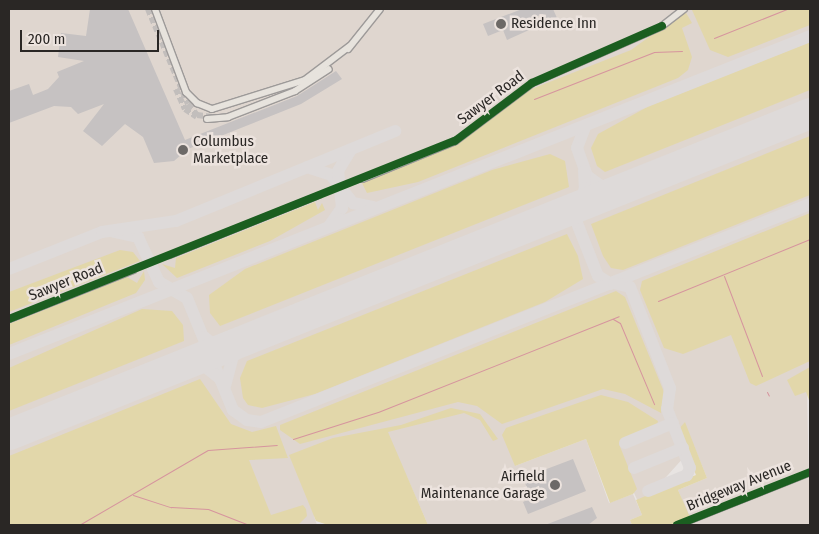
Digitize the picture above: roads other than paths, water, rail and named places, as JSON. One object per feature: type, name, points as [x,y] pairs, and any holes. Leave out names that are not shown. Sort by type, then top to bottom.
[{"type":"main road","points":[[155,9],[182,85],[202,106],[222,108],[297,83],[350,46]]},
{"type":"main road","points":[[207,118],[232,115],[306,85],[350,46],[380,9]]},
{"type":"main road","points":[[662,26],[677,9]]},
{"type":"main road","points":[[662,26],[684,9]]},
{"type":"street","name":"Sawyer Road","points":[[362,178],[455,141],[532,83],[662,26]]},
{"type":"street","points":[[169,255],[318,195]]},
{"type":"street","name":"Sawyer Road","points":[[9,319],[133,270]]},
{"type":"street","name":"Bridgeway Avenue","points":[[678,525],[810,472]]},
{"type":"waterway","points":[[714,38],[787,9]]},
{"type":"waterway","points":[[534,99],[654,52],[682,51]]},
{"type":"waterway","points":[[658,301],[810,239]]},
{"type":"waterway","points":[[724,276],[762,376]]},
{"type":"waterway","points":[[293,439],[378,412],[619,316]]},
{"type":"waterway","points":[[613,319],[620,323],[654,404]]},
{"type":"waterway","points":[[767,392],[769,396]]},
{"type":"waterway","points":[[79,525],[208,450],[277,445]]},
{"type":"waterway","points":[[133,495],[171,507],[208,509],[249,525]]},
{"type":"tunnel","points":[[148,9],[188,104],[197,115],[213,117]]},
{"type":"tunnel","points":[[176,89],[185,109],[197,117]]},
{"type":"tunnel","points":[[318,195],[362,179]]},
{"type":"tunnel","points":[[133,270],[169,255]]},
{"type":"place","name":"Residence Inn","points":[[501,24]]},
{"type":"place","name":"Columbus Marketplace","points":[[183,150]]},
{"type":"place","name":"Airfield Maintenance Garage","points":[[555,485]]}]
